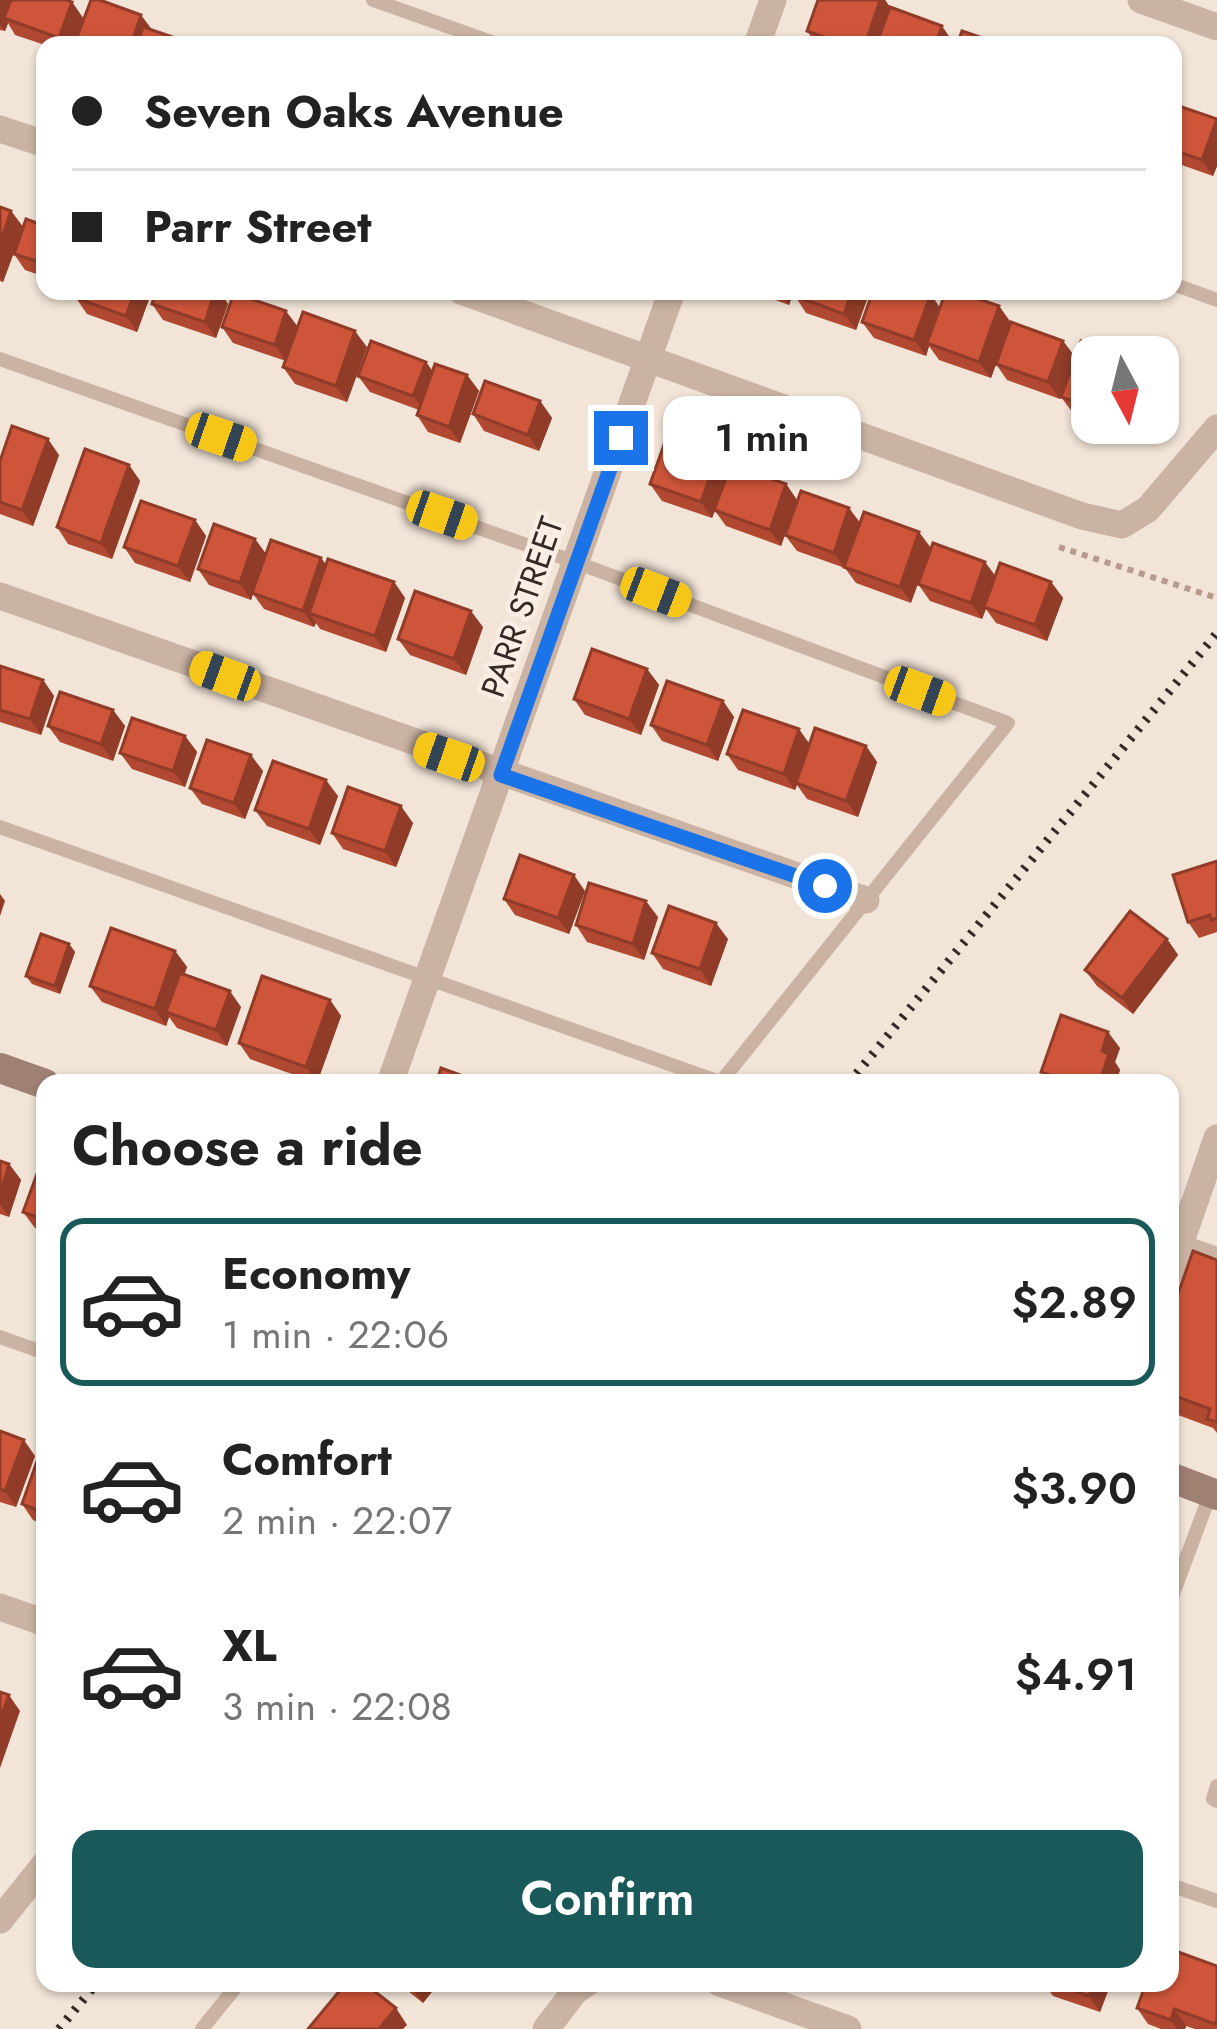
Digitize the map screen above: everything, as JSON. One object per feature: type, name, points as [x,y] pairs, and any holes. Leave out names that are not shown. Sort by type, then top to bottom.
[{"type":"street","points":[[760,36],[773,0]]},
{"type":"street","points":[[1141,0],[1217,27]]},
{"type":"street","points":[[0,128],[36,141]]},
{"type":"street","points":[[486,300],[1082,516],[1122,525],[1148,509],[1217,428]]},
{"type":"street","name":"PARR STREET","points":[[393,1074],[669,300]]},
{"type":"street","points":[[0,596],[866,900]]},
{"type":"street","points":[[0,1068],[36,1081]]},
{"type":"street","points":[[1179,1247],[1217,1138]]},
{"type":"street","points":[[1179,1480],[1214,1493]]},
{"type":"street","points":[[0,1607],[36,1620]]},
{"type":"street","points":[[0,1919],[18,1888],[36,1872]]},
{"type":"street","points":[[546,2029],[574,1992]]},
{"type":"street","points":[[745,1992],[848,2029]]},
{"type":"lane","points":[[373,0],[475,36]]},
{"type":"lane","points":[[1182,287],[1217,300]]},
{"type":"lane","points":[[0,359],[575,562],[1008,723],[727,1074]]},
{"type":"lane","points":[[0,827],[695,1074]]},
{"type":"lane","points":[[1181,1241],[1217,1253]]},
{"type":"lane","points":[[0,1337],[36,1350]]},
{"type":"lane","points":[[1179,1580],[1214,1493]]},
{"type":"lane","points":[[1217,1786],[1213,1799],[1217,1801]]},
{"type":"lane","points":[[1179,1888],[1217,1901]]},
{"type":"lane","points":[[202,2029],[232,1992]]},
{"type":"path","points":[[1059,547],[1217,598]]},
{"type":"building","points":[[11,0],[72,2],[60,36],[4,18]]},
{"type":"building","points":[[91,0],[141,15],[134,36],[77,36]]},
{"type":"building","points":[[818,0],[880,0],[868,36],[821,36],[807,31]]},
{"type":"building","points":[[890,7],[942,26],[938,36],[879,36]]},
{"type":"building","points":[[143,27],[170,36],[140,36]]},
{"type":"building","points":[[1182,107],[1217,119],[1202,160],[1182,153]]},
{"type":"building","points":[[0,207],[11,211],[0,243]]},
{"type":"building","points":[[26,219],[36,223],[36,261],[14,254]]},
{"type":"building","points":[[82,300],[132,300],[126,316]]},
{"type":"building","points":[[153,300],[212,300],[205,322],[152,304]]},
{"type":"building","points":[[232,300],[254,300],[286,311],[275,345],[222,327]]},
{"type":"building","points":[[806,300],[849,300],[844,314]]},
{"type":"building","points":[[870,300],[929,300],[914,340],[862,322]]},
{"type":"building","points":[[943,300],[982,300],[999,306],[979,362],[927,343]]},
{"type":"building","points":[[303,312],[355,331],[336,386],[283,367]]},
{"type":"building","points":[[1011,322],[1063,341],[1048,382],[996,364]]},
{"type":"building","points":[[371,341],[426,362],[413,396],[358,376]]},
{"type":"building","points":[[435,364],[467,375],[449,427],[417,415]]},
{"type":"building","points":[[1071,369],[1071,400],[1061,397]]},
{"type":"building","points":[[485,381],[540,401],[528,435],[473,414]]},
{"type":"building","points":[[12,426],[48,439],[22,510],[0,502],[0,461]]},
{"type":"building","points":[[665,442],[716,459],[701,502],[650,484]]},
{"type":"building","points":[[85,449],[129,465],[101,543],[57,527]]},
{"type":"building","points":[[731,465],[786,484],[770,530],[714,510]]},
{"type":"building","points":[[801,491],[849,508],[834,553],[785,535]]},
{"type":"building","points":[[141,501],[195,520],[178,566],[124,547]]},
{"type":"building","points":[[864,512],[919,532],[900,587],[844,567]]},
{"type":"building","points":[[214,524],[255,539],[240,583],[198,569]]},
{"type":"building","points":[[271,540],[321,558],[303,611],[252,593]]},
{"type":"building","points":[[933,543],[985,562],[971,603],[918,584]]},
{"type":"building","points":[[328,559],[394,582],[375,636],[309,613]]},
{"type":"building","points":[[1000,563],[1051,582],[1035,625],[984,607]]},
{"type":"building","points":[[415,591],[471,611],[454,659],[398,639]]},
{"type":"building","points":[[592,649],[647,669],[629,719],[574,699]]},
{"type":"building","points":[[0,666],[43,680],[30,719],[0,710]]},
{"type":"building","points":[[667,681],[723,701],[707,745],[651,725]]},
{"type":"building","points":[[60,692],[113,710],[101,744],[48,726]]},
{"type":"building","points":[[743,710],[799,729],[784,774],[727,754]]},
{"type":"building","points":[[132,718],[185,736],[173,771],[120,753]]},
{"type":"building","points":[[815,728],[866,746],[846,801],[796,783]]},
{"type":"building","points":[[207,740],[251,755],[234,803],[190,788]]},
{"type":"building","points":[[273,761],[326,780],[309,829],[255,810]]},
{"type":"building","points":[[348,787],[401,806],[385,851],[332,833]]},
{"type":"building","points":[[520,855],[574,875],[558,918],[504,899]]},
{"type":"building","points":[[1217,861],[1217,918],[1211,920],[1210,915],[1188,922],[1173,875]]},
{"type":"building","points":[[589,883],[646,901],[633,944],[576,925]]},
{"type":"building","points":[[669,906],[716,923],[700,969],[652,953]]},
{"type":"building","points":[[1130,911],[1167,939],[1122,998],[1085,970]]},
{"type":"building","points":[[111,928],[175,951],[155,1009],[90,986]]},
{"type":"building","points":[[41,934],[69,944],[55,986],[26,976]]},
{"type":"building","points":[[180,973],[230,991],[216,1030],[166,1012]]},
{"type":"building","points":[[262,976],[330,1000],[306,1067],[239,1043]]},
{"type":"building","points":[[1061,1015],[1108,1032],[1102,1051],[1109,1054],[1102,1074],[1041,1072]]},
{"type":"building","points":[[0,1161],[9,1164],[0,1195]]},
{"type":"building","points":[[36,1177],[36,1217],[23,1212]]},
{"type":"building","points":[[1193,1251],[1217,1260],[1217,1422],[1207,1419],[1210,1409],[1179,1397],[1179,1291]]},
{"type":"building","points":[[0,1431],[24,1440],[5,1491],[0,1489]]},
{"type":"building","points":[[36,1464],[36,1509],[22,1504]]},
{"type":"building","points":[[0,1692],[9,1695],[0,1720]]},
{"type":"building","points":[[1179,1952],[1217,1966],[1215,2024],[1174,2009],[1171,2020],[1137,2008],[1143,1992],[1179,1992]]},
{"type":"building","points":[[339,1992],[376,1992],[396,2008],[379,2029],[308,2029]]},
{"type":"railway","points":[[856,1074],[1217,633]]},
{"type":"railway","points":[[59,2029],[90,1992]]},
{"type":"route","points":[[621,438],[501,775],[825,886]]}]
